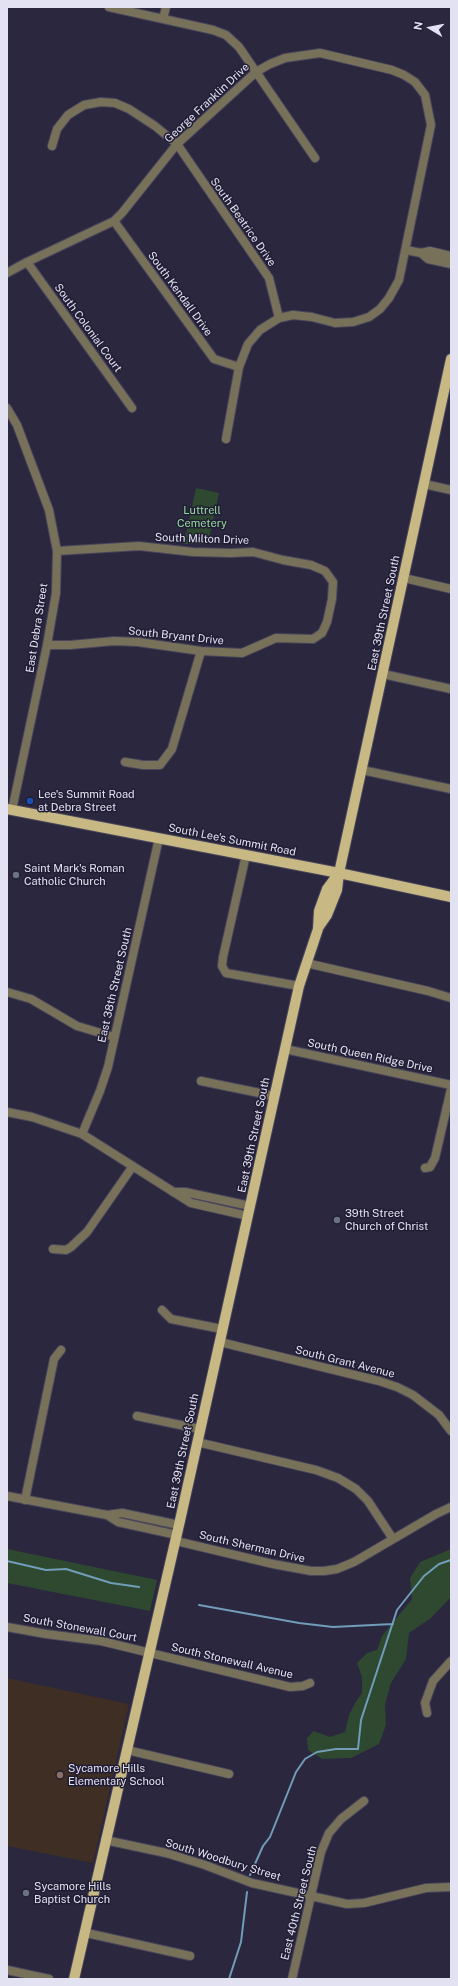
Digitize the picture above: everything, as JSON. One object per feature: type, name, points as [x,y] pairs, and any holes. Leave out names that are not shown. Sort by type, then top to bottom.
[{"type":"main road","name":"East 39th Street South","points":[[74,1979],[177,1534],[274,1096],[300,986],[318,929],[327,915],[337,890],[339,873],[451,359]]},
{"type":"main road","name":"South Lee's Summit Road","points":[[10,809],[339,873],[451,897]]},
{"type":"street","points":[[109,7],[213,30],[226,35],[239,47],[315,158]]},
{"type":"street","points":[[163,19],[166,7]]},
{"type":"street","name":"George Franklin Drive","points":[[7,273],[114,221],[177,144],[256,72],[284,58],[320,53],[404,74],[415,82],[425,95],[431,125],[406,250]]},
{"type":"street","name":"South Beatrice Drive","points":[[52,146],[57,129],[68,115],[84,105],[101,102],[115,103],[128,109],[155,126],[177,144],[269,278],[279,318]]},
{"type":"street","name":"South Kendall Drive","points":[[114,221],[214,359],[239,367]]},
{"type":"street","points":[[226,439],[239,367],[248,344],[260,330],[279,318],[293,315],[312,317],[335,323],[353,322],[369,317],[380,309],[389,298],[399,280],[406,250],[421,253],[430,251],[451,256]]},
{"type":"street","points":[[421,253],[428,259],[451,264]]},
{"type":"street","name":"South Colonial Court","points":[[27,262],[132,408]]},
{"type":"street","name":"East Debra Street","points":[[7,408],[17,425],[49,510],[57,551],[56,593],[48,645],[10,809]]},
{"type":"street","points":[[424,484],[451,490]]},
{"type":"street","name":"South Milton Drive","points":[[57,551],[139,546],[166,550],[253,552],[283,560],[311,565],[325,571],[333,582],[327,622],[322,633]]},
{"type":"street","points":[[404,578],[451,589]]},
{"type":"street","name":"South Bryant Drive","points":[[48,645],[138,642],[201,651],[242,653],[276,638],[313,639],[322,633]]},
{"type":"street","points":[[125,762],[143,765],[160,765],[172,749],[201,651]]},
{"type":"street","points":[[383,674],[451,689]]},
{"type":"street","points":[[362,770],[451,789]]},
{"type":"street","name":"East 38th Street South","points":[[82,1134],[100,1091],[114,1037],[159,838]]},
{"type":"street","points":[[246,855],[222,966],[226,973],[300,986]]},
{"type":"street","points":[[306,964],[446,995],[451,998]]},
{"type":"street","points":[[7,992],[31,999],[77,1026],[114,1037]]},
{"type":"street","name":"South Queen Ridge Drive","points":[[285,1049],[451,1085]]},
{"type":"street","points":[[201,1081],[274,1096]]},
{"type":"street","points":[[425,1168],[430,1167],[435,1158],[451,1089]]},
{"type":"street","points":[[7,1112],[48,1122],[82,1134],[173,1192],[185,1192],[249,1211]]},
{"type":"street","points":[[53,1249],[66,1250],[71,1248],[87,1232],[133,1166]]},
{"type":"street","points":[[162,1310],[171,1319],[222,1329]]},
{"type":"street","name":"South Grant Avenue","points":[[220,1342],[379,1381],[397,1387],[413,1395],[439,1415],[451,1431]]},
{"type":"street","points":[[25,1500],[54,1359],[61,1350]]},
{"type":"street","points":[[137,1416],[200,1429]]},
{"type":"street","points":[[197,1442],[316,1470],[338,1478],[356,1489],[368,1501],[393,1539]]},
{"type":"street","name":"South Sherman Drive","points":[[7,1496],[107,1516],[122,1513],[177,1534],[273,1564],[311,1571],[337,1569],[354,1562],[436,1514],[451,1507]]},
{"type":"street","name":"South Stonewall Court","points":[[7,1627],[52,1635],[101,1641],[150,1652]]},
{"type":"street","name":"South Stonewall Avenue","points":[[150,1652],[290,1687],[304,1686],[310,1683]]},
{"type":"street","points":[[427,1713],[425,1703],[433,1682],[451,1661]]},
{"type":"street","points":[[127,1750],[229,1774]]},
{"type":"street","name":"East 40th Street South","points":[[292,1979],[321,1852],[329,1833],[341,1819],[364,1801]]},
{"type":"street","name":"South Woodbury Street","points":[[105,1840],[166,1853],[205,1865],[252,1883],[347,1904],[364,1903],[426,1888],[451,1887]]},
{"type":"street","points":[[85,1934],[91,1934],[190,1956]]},
{"type":"street","points":[[7,1970],[49,1979]]},
{"type":"shaded area","name":"Sycamore Hills Elementary School","points":[[7,1678],[129,1704],[93,1863],[7,1846]]},
{"type":"green space","name":"Luttrell Cemetery","points":[[196,488],[219,493],[208,544],[184,544]]},
{"type":"green space","points":[[7,1549],[157,1580],[150,1611],[7,1583]]},
{"type":"green space","points":[[451,1549],[451,1597],[431,1618],[409,1633],[406,1659],[391,1683],[385,1704],[386,1725],[379,1744],[351,1758],[322,1759],[308,1750],[307,1738],[314,1731],[330,1737],[345,1732],[349,1715],[362,1693],[362,1677],[357,1663],[367,1653],[377,1650],[382,1636],[412,1599],[410,1578],[420,1562]]},
{"type":"waterway","points":[[250,1875],[263,1846],[270,1837],[296,1772],[305,1759],[317,1752],[336,1749],[358,1749],[361,1720],[397,1610],[424,1576],[439,1564],[451,1560]]},
{"type":"waterway","points":[[7,1561],[46,1570],[66,1569],[111,1583],[139,1587]]},
{"type":"waterway","points":[[199,1605],[299,1623],[333,1627],[393,1624]]},
{"type":"waterway","points":[[229,1979],[241,1942],[247,1892]]},
{"type":"place","name":"Lee's Summit Road at Debra Street","points":[[30,801]]},
{"type":"place","name":"Saint Mark's Roman Catholic Church","points":[[16,875]]},
{"type":"place","name":"39th Street Church of Christ","points":[[337,1220]]},
{"type":"place","name":"Sycamore Hills Elementary School","points":[[60,1775]]},
{"type":"place","name":"Sycamore Hills Baptist Church","points":[[26,1893]]}]
